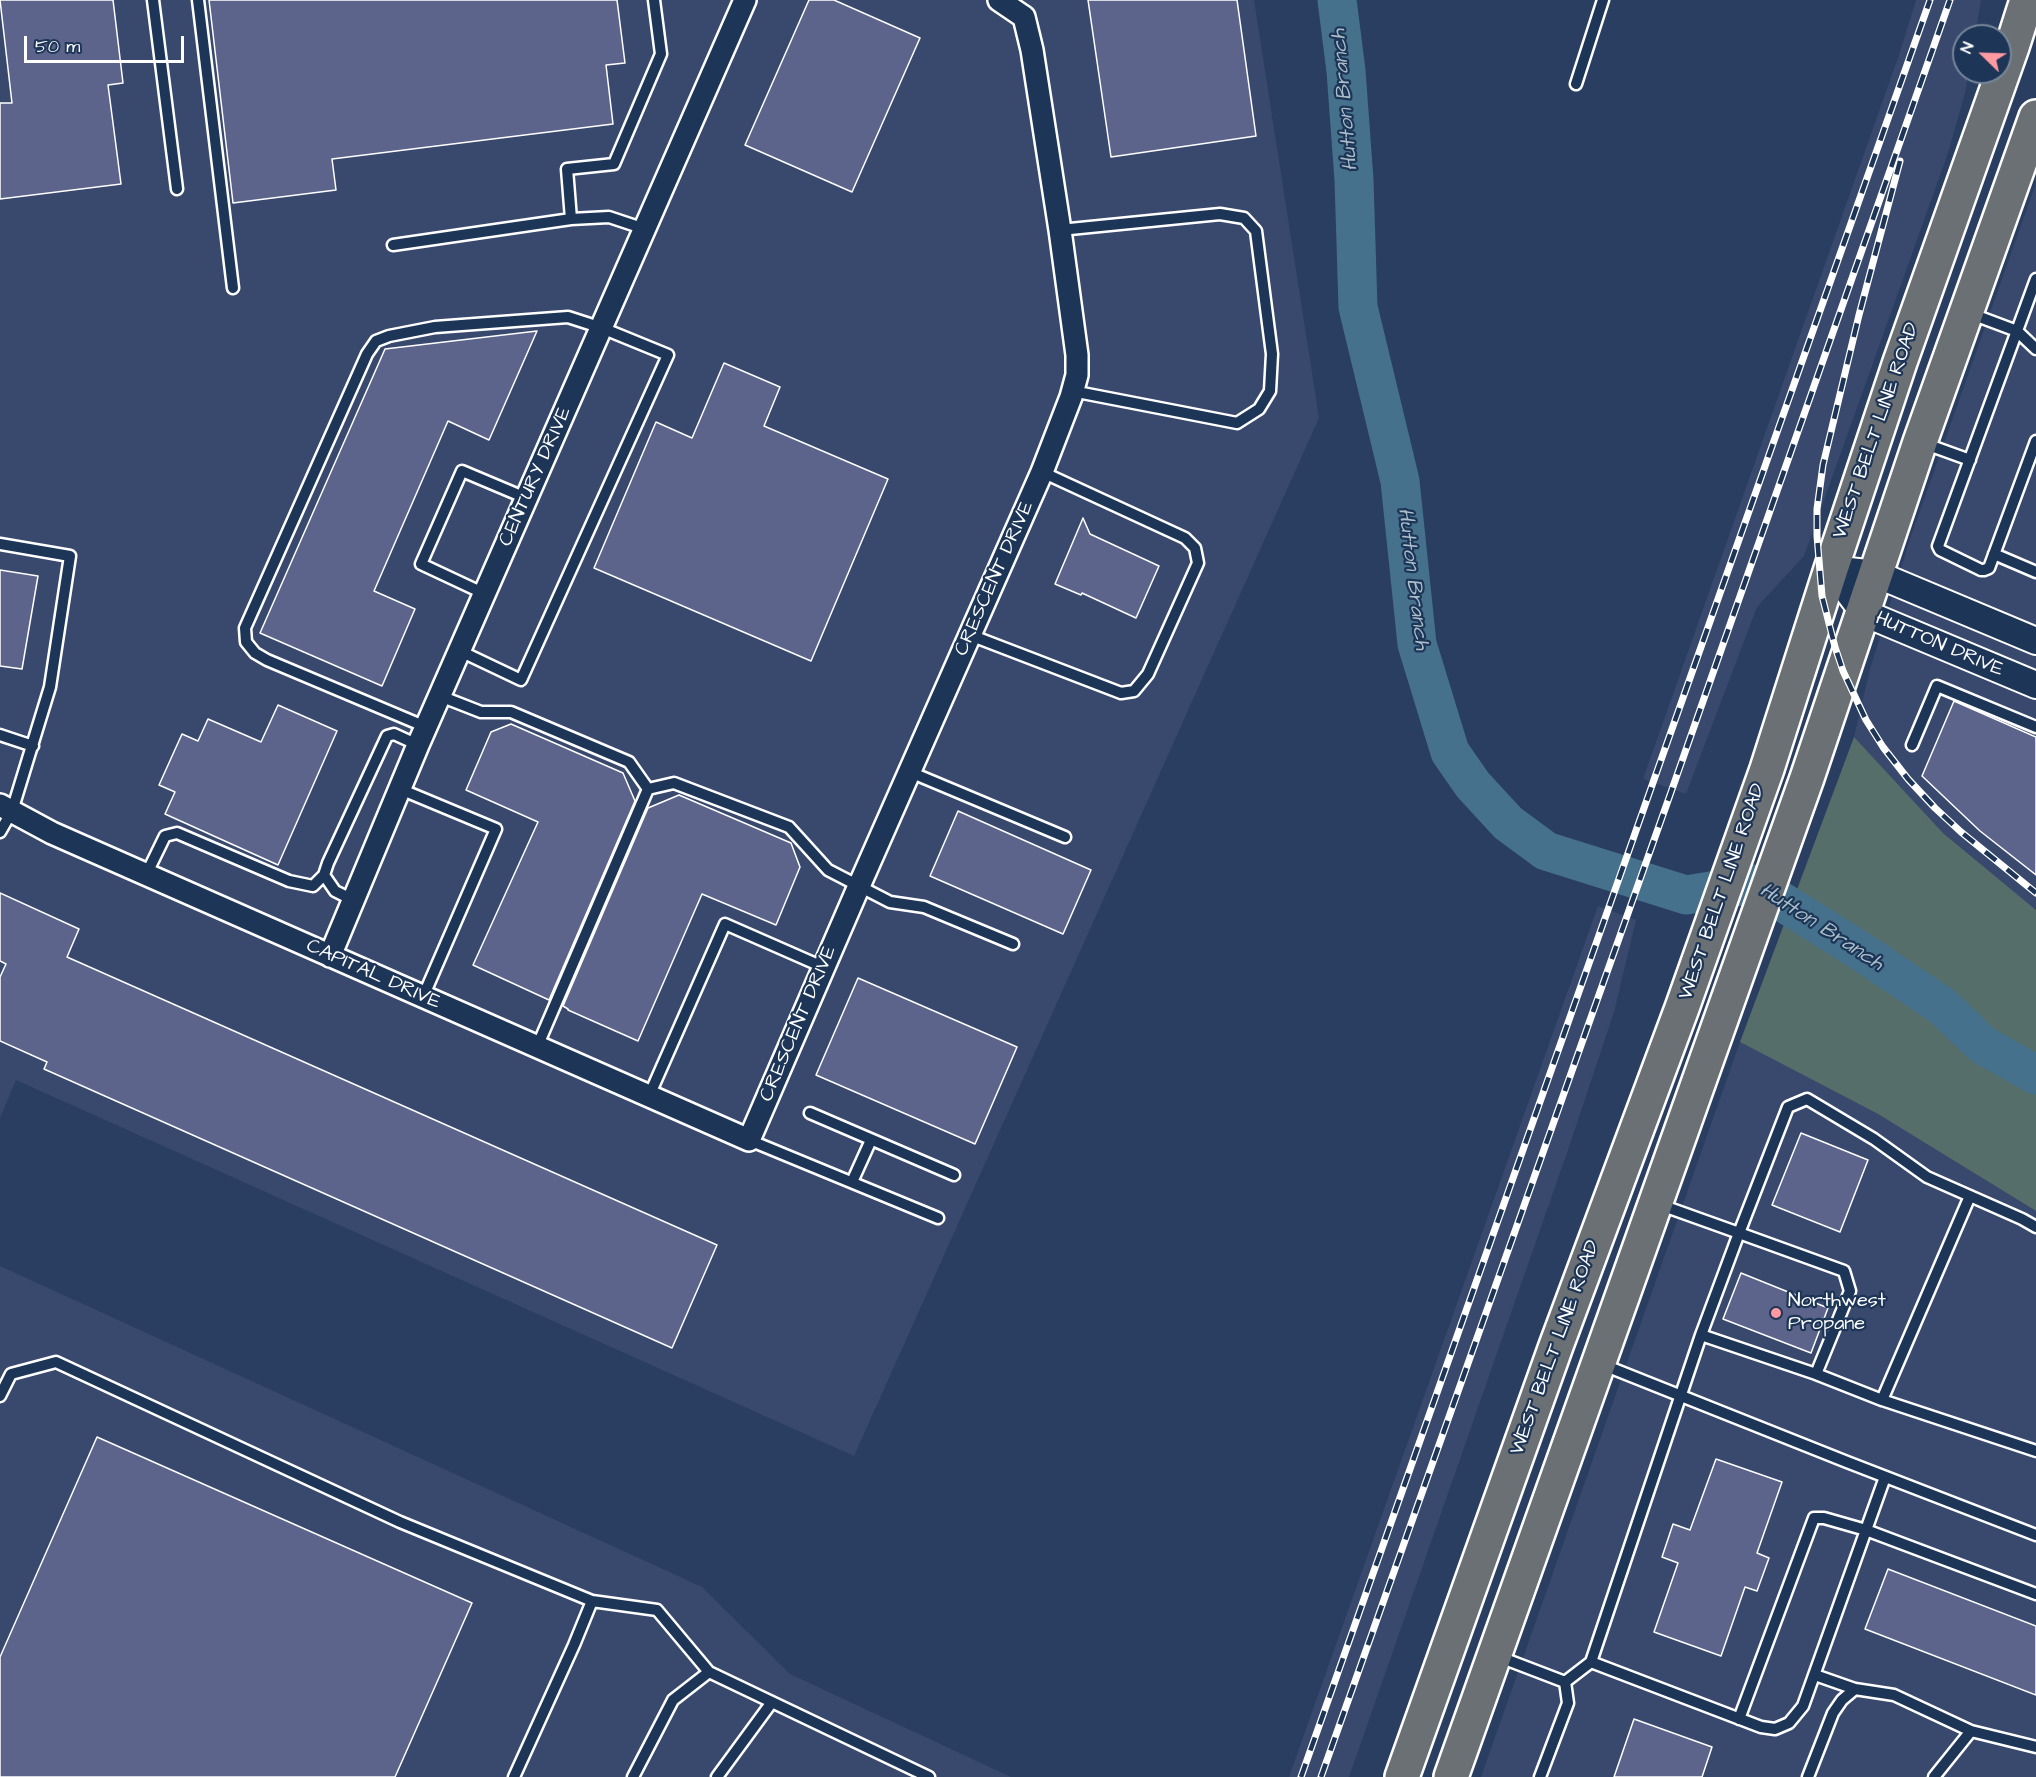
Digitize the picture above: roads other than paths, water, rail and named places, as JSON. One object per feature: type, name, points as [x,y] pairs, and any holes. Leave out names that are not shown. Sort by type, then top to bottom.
[{"type":"main road","name":"WEST BELT LINE ROAD","points":[[1402,1777],[1556,1346],[1682,1008],[1767,769],[1904,351],[2027,0]]},
{"type":"main road","name":"WEST BELT LINE ROAD","points":[[1451,1777],[1807,778],[1920,442],[1966,312],[2024,162],[2036,117]]},
{"type":"main road","points":[[1556,1346],[1598,1362]]},
{"type":"street","name":"CENTURY DRIVE","points":[[330,956],[422,736],[745,0]]},
{"type":"street","name":"CRESCENT DRIVE","points":[[749,1140],[1042,472],[1077,375],[1077,355],[1060,230],[1032,50],[1024,17],[999,0]]},
{"type":"street","name":"HUTTON DRIVE","points":[[1831,569],[1876,574],[2036,641]]},
{"type":"street","name":"HUTTON DRIVE","points":[[1831,569],[1864,613],[2036,685]]},
{"type":"street","name":"CAPITAL DRIVE","points":[[6,808],[52,833],[749,1140]]},
{"type":"lane","points":[[153,0],[177,189]]},
{"type":"lane","points":[[198,0],[233,288]]},
{"type":"lane","points":[[571,219],[567,169],[614,164],[661,54],[654,0]]},
{"type":"lane","points":[[1576,84],[1603,0]]},
{"type":"lane","points":[[1060,230],[1220,214],[1244,219],[1256,231],[1272,354],[1270,391],[1259,409],[1237,423],[1072,391]]},
{"type":"lane","points":[[393,244],[571,219],[609,217],[645,229]]},
{"type":"lane","points":[[2036,279],[1938,546],[1944,553],[1984,570],[1989,568],[2036,441]]},
{"type":"lane","points":[[1966,312],[2017,331],[2036,349]]},
{"type":"lane","points":[[422,736],[255,653],[246,642],[245,628],[357,375],[376,341],[389,336],[435,327],[568,317],[668,355],[521,680],[460,651]]},
{"type":"lane","points":[[1920,442],[1970,460]]},
{"type":"lane","points":[[485,594],[421,564],[462,471],[526,498]]},
{"type":"lane","points":[[970,635],[1121,693],[1134,691],[1148,675],[1198,563],[1195,548],[1185,538],[1042,472]]},
{"type":"lane","points":[[0,544],[70,556],[50,687],[33,746],[6,808],[0,832]]},
{"type":"lane","points":[[1994,554],[2036,572]]},
{"type":"lane","points":[[1912,745],[1937,686],[2036,727]]},
{"type":"lane","points":[[440,696],[481,712],[511,712],[629,762],[648,789]]},
{"type":"lane","points":[[146,874],[165,836],[177,833],[290,881],[313,886],[324,875],[387,736],[394,734],[422,736]]},
{"type":"lane","points":[[0,735],[33,746]]},
{"type":"lane","points":[[910,772],[1065,837]]},
{"type":"lane","points":[[648,789],[674,783],[789,827],[828,870],[890,902],[924,907],[1013,944]]},
{"type":"lane","points":[[400,789],[496,830],[423,997]]},
{"type":"lane","points":[[537,1047],[648,789]]},
{"type":"lane","points":[[324,875],[335,891],[353,900]]},
{"type":"lane","points":[[649,1096],[725,924],[824,967]]},
{"type":"lane","points":[[1565,1682],[1591,1662],[1701,1335],[1788,1107],[1807,1099],[1874,1139],[1927,1177],[2022,1218],[2036,1227]]},
{"type":"lane","points":[[810,1113],[954,1175]]},
{"type":"lane","points":[[749,1140],[938,1218]]},
{"type":"lane","points":[[852,1182],[872,1140]]},
{"type":"lane","points":[[1882,1400],[1970,1196]]},
{"type":"lane","points":[[1655,1202],[1844,1271],[1850,1291],[1816,1374]]},
{"type":"lane","points":[[1701,1335],[1816,1374],[1882,1400],[2036,1451]]},
{"type":"lane","points":[[0,1396],[11,1374],[56,1362],[400,1522],[592,1601],[657,1610],[709,1672],[929,1777]]},
{"type":"lane","points":[[1598,1362],[1885,1477],[2036,1534]]},
{"type":"lane","points":[[1591,1662],[1761,1727],[1775,1729],[1789,1723],[1803,1706],[1885,1477]]},
{"type":"lane","points":[[1739,1719],[1814,1518],[1824,1518],[1866,1530],[2036,1594]]},
{"type":"lane","points":[[514,1777],[592,1601]]},
{"type":"lane","points":[[1494,1654],[1565,1682]]},
{"type":"lane","points":[[633,1777],[673,1700],[709,1672]]},
{"type":"lane","points":[[1815,1675],[1855,1689],[1894,1695],[1971,1731],[2036,1747]]},
{"type":"lane","points":[[1540,1777],[1568,1703],[1565,1682]]},
{"type":"lane","points":[[1808,1777],[1833,1713],[1842,1700],[1855,1689]]},
{"type":"lane","points":[[717,1777],[772,1702]]},
{"type":"lane","points":[[1934,1777],[1971,1731]]},
{"type":"waterway","name":"Hutton Branch","points":[[1337,0],[1346,71],[1354,180],[1358,307],[1400,481],[1417,644],[1450,752],[1473,785],[1508,823],[1546,851],[1686,895],[1754,884],[1942,1006],[1983,1045],[2036,1075]]},
{"type":"railway","points":[[1301,1777],[1930,0]]},
{"type":"railway","points":[[1321,1777],[1950,0]]},
{"type":"railway","points":[[1900,161],[1859,315],[1823,465],[1817,509],[1822,596],[1843,671],[1866,720],[1883,747],[1935,808],[2036,893]]},
{"type":"place","name":"Northwest Propane","points":[[1776,1313]]}]
